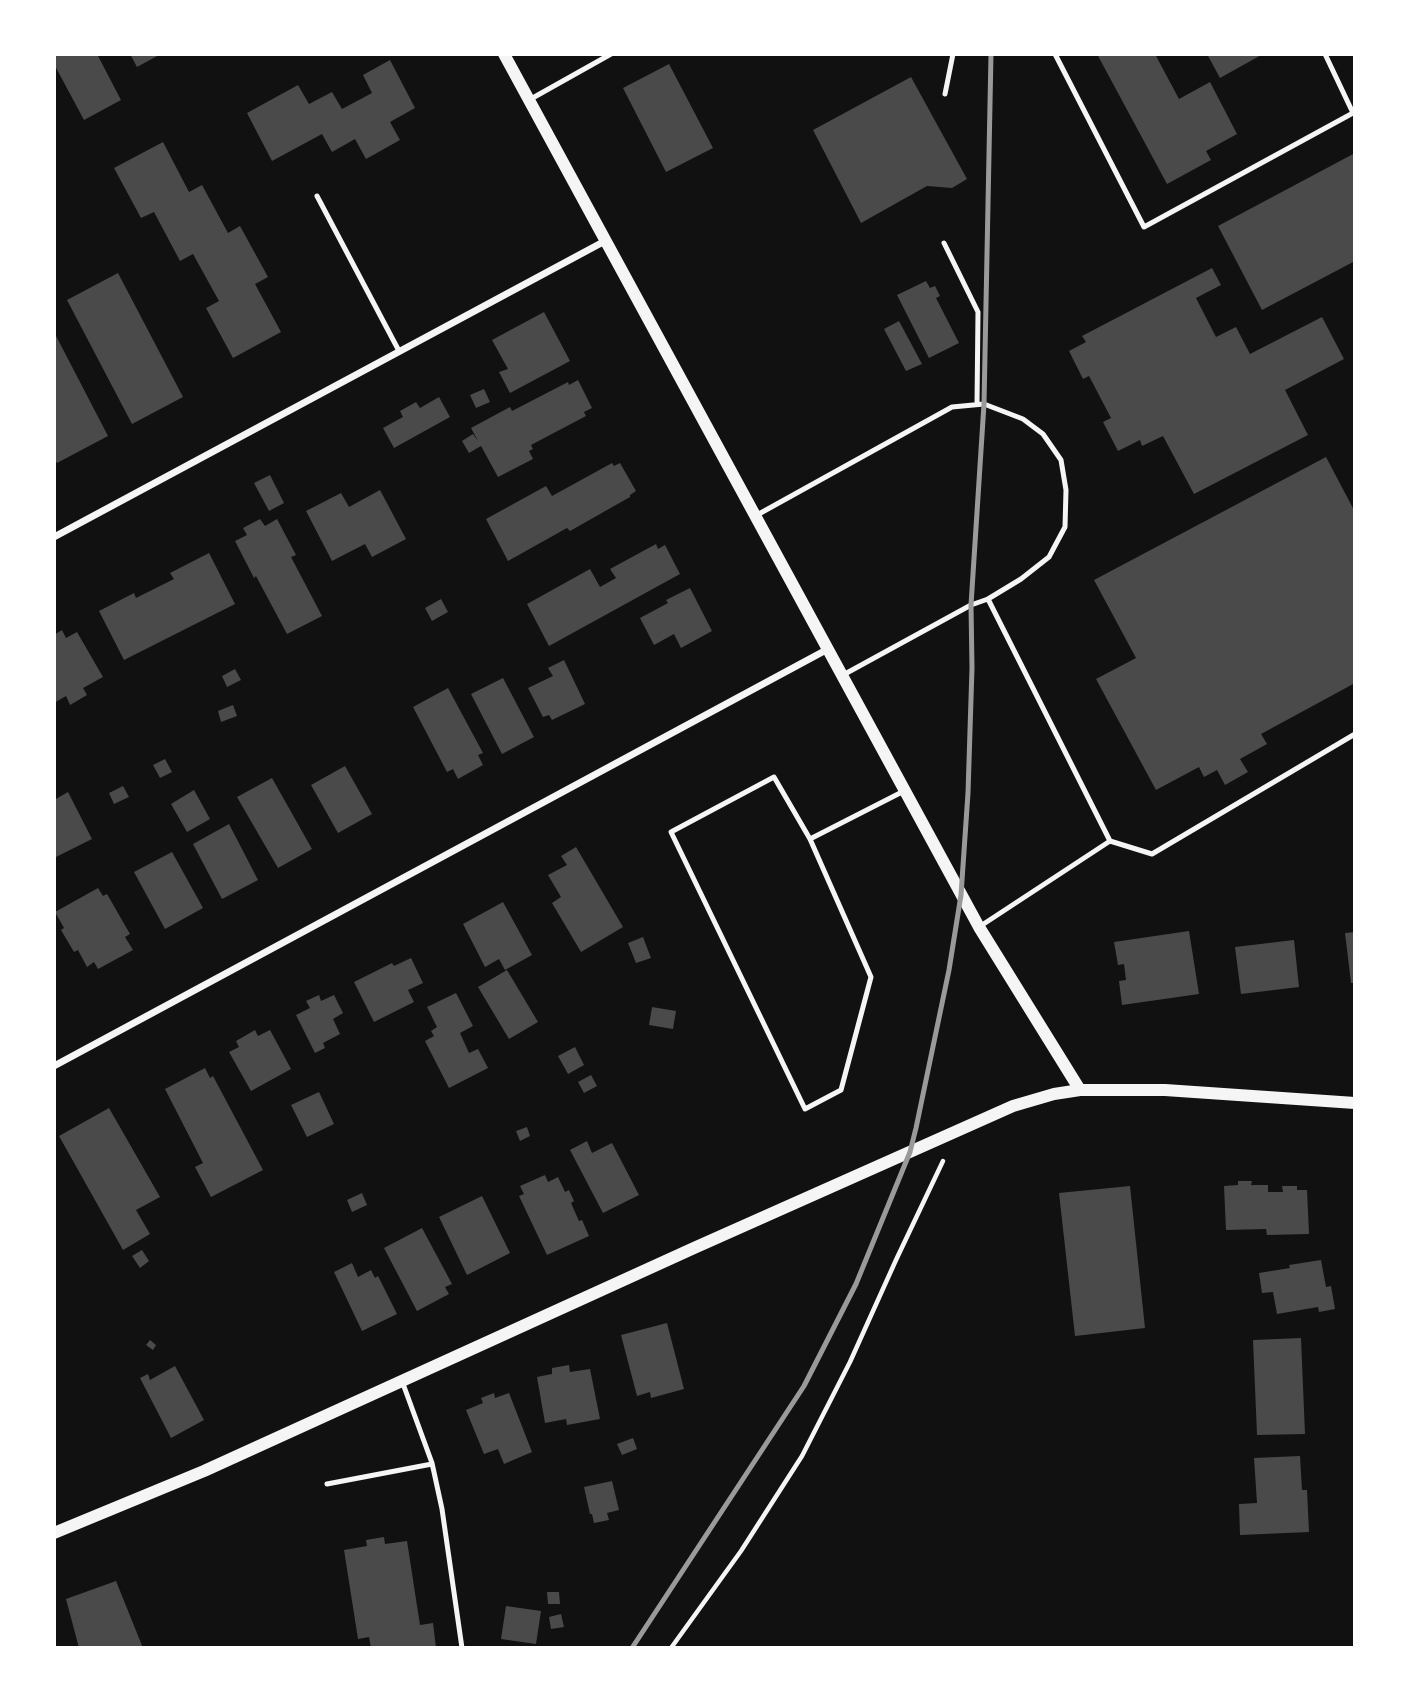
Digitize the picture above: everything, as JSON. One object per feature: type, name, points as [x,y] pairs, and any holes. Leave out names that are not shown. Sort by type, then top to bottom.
[{"type":"street","points":[[504,54],[979,927],[1080,1090]]},
{"type":"street","points":[[54,537],[605,241]]},
{"type":"street","points":[[54,1066],[828,649]]},
{"type":"street","points":[[54,1532],[204,1471],[1013,1106],[1054,1094],[1080,1090],[1165,1090],[1355,1103]]},
{"type":"lane","points":[[528,100],[611,54]]},
{"type":"lane","points":[[945,94],[953,54]]},
{"type":"lane","points":[[1055,54],[1144,227],[1354,113],[1325,54]]},
{"type":"lane","points":[[317,196],[399,351]]},
{"type":"lane","points":[[944,243],[978,312],[977,404]]},
{"type":"lane","points":[[755,516],[952,407],[984,404],[1023,419],[1043,434],[1061,460],[1066,490],[1065,527],[1049,557],[1021,579],[988,598],[843,675]]},
{"type":"lane","points":[[988,598],[1110,841],[1152,854],[1355,734]]},
{"type":"lane","points":[[774,777],[810,839],[871,977],[841,1090],[805,1110],[671,832],[774,777]]},
{"type":"lane","points":[[810,839],[904,791]]},
{"type":"lane","points":[[979,927],[1110,841]]},
{"type":"lane","points":[[402,1381],[432,1464],[442,1509],[462,1648]]},
{"type":"lane","points":[[327,1484],[432,1464]]},
{"type":"path","points":[[671,1648],[741,1551],[802,1456],[850,1362],[901,1248],[959,1130]]},
{"type":"building","points":[[54,54],[97,54],[121,100],[84,120],[54,64]]},
{"type":"building","points":[[130,54],[161,54],[137,67]]},
{"type":"building","points":[[1097,54],[1155,54],[1179,99],[1210,82],[1237,134],[1206,151],[1211,160],[1167,184]]},
{"type":"building","points":[[1207,54],[1263,54],[1220,78]]},
{"type":"building","points":[[390,60],[415,108],[390,122],[400,140],[366,159],[355,139],[332,152],[322,134],[272,161],[247,113],[298,85],[309,104],[332,92],[342,109],[372,93],[363,75]]},
{"type":"building","points":[[669,64],[713,148],[666,172],[623,88]]},
{"type":"building","points":[[911,77],[967,179],[952,188],[927,186],[861,223],[813,130]]},
{"type":"building","points":[[163,142],[189,192],[202,185],[228,233],[240,226],[268,277],[255,284],[281,332],[233,358],[206,308],[219,301],[193,254],[180,261],[154,212],[141,218],[114,168]]},
{"type":"building","points":[[1355,153],[1355,261],[1262,310],[1218,226]]},
{"type":"building","points":[[1212,268],[1221,285],[1196,298],[1216,337],[1236,327],[1250,354],[1322,317],[1344,359],[1285,390],[1308,435],[1194,494],[1163,436],[1142,446],[1140,440],[1118,451],[1103,422],[1111,418],[1089,376],[1083,379],[1069,351],[1086,342],[1082,336]]},
{"type":"building","points":[[118,273],[183,397],[132,424],[67,300]]},
{"type":"building","points":[[926,281],[930,288],[935,286],[940,296],[936,298],[959,343],[929,358],[897,295]]},
{"type":"building","points":[[544,312],[570,361],[510,393],[499,372],[508,369],[492,340]]},
{"type":"building","points":[[899,321],[922,364],[906,371],[884,329]]},
{"type":"building","points":[[54,332],[108,436],[57,463],[54,458]]},
{"type":"building","points":[[578,380],[592,408],[584,412],[586,416],[531,445],[533,449],[529,451],[533,459],[498,477],[481,446],[469,453],[462,441],[473,434],[478,441],[471,428],[510,407],[512,411],[568,382],[569,385]]},
{"type":"building","points":[[484,389],[490,402],[476,408],[470,395]]},
{"type":"building","points":[[439,397],[450,417],[394,448],[383,428],[403,417],[400,411],[416,402],[420,408]]},
{"type":"building","points":[[1326,457],[1355,512],[1355,683],[1261,734],[1267,744],[1240,759],[1248,772],[1225,785],[1217,770],[1204,777],[1199,767],[1156,790],[1096,679],[1136,658],[1094,580]]},
{"type":"building","points":[[612,463],[614,466],[620,463],[636,491],[630,497],[570,531],[567,528],[508,561],[486,519],[546,486],[552,496]]},
{"type":"building","points":[[270,475],[284,503],[269,511],[254,483]]},
{"type":"building","points":[[380,490],[406,539],[372,557],[365,544],[332,561],[306,511],[341,493],[349,507]]},
{"type":"building","points":[[260,519],[265,526],[277,519],[296,555],[291,557],[322,616],[287,634],[235,541],[247,535],[243,528]]},
{"type":"building","points":[[656,544],[658,549],[665,545],[680,574],[549,646],[527,604],[590,569],[600,587],[616,578],[610,569]]},
{"type":"building","points":[[209,553],[235,604],[124,660],[99,611],[134,593],[136,598],[174,579],[170,573]]},
{"type":"building","points":[[690,588],[712,631],[681,648],[674,634],[654,645],[640,618]]},
{"type":"building","points":[[441,599],[448,612],[432,621],[425,608]]},
{"type":"building","points":[[62,630],[66,638],[77,632],[103,677],[83,688],[87,695],[70,705],[66,696],[54,703],[54,635]]},
{"type":"building","points":[[564,660],[585,704],[552,720],[549,715],[543,717],[528,688],[553,676],[548,668]]},
{"type":"building","points":[[235,669],[241,680],[227,687],[222,676]]},
{"type":"building","points":[[503,678],[534,737],[502,754],[471,694]]},
{"type":"building","points":[[448,688],[483,753],[478,755],[483,765],[458,779],[453,769],[447,772],[413,707]]},
{"type":"building","points":[[233,705],[237,716],[221,722],[218,711]]},
{"type":"building","points":[[165,759],[172,772],[160,778],[153,765]]},
{"type":"building","points":[[345,766],[372,814],[338,833],[311,785]]},
{"type":"building","points":[[272,778],[312,849],[278,868],[237,797]]},
{"type":"building","points":[[123,786],[129,797],[114,804],[109,793]]},
{"type":"building","points":[[194,790],[210,819],[187,832],[171,804]]},
{"type":"building","points":[[68,792],[92,839],[54,858],[54,800]]},
{"type":"building","points":[[229,824],[258,880],[222,899],[193,844]]},
{"type":"building","points":[[576,847],[623,927],[581,952],[552,903],[561,897],[548,875],[567,865],[561,856]]},
{"type":"building","points":[[172,852],[203,908],[165,929],[134,872]]},
{"type":"building","points":[[98,888],[103,896],[107,894],[130,934],[125,937],[133,950],[98,969],[94,962],[87,967],[78,950],[74,952],[61,930],[64,928],[55,912]]},
{"type":"building","points":[[503,902],[532,955],[505,970],[499,959],[485,967],[463,924]]},
{"type":"building","points":[[1189,931],[1199,994],[1122,1005],[1119,981],[1126,980],[1124,964],[1118,965],[1114,942]]},
{"type":"building","points":[[1355,932],[1355,983],[1351,983],[1345,933]]},
{"type":"building","points":[[643,937],[651,958],[636,963],[628,943]]},
{"type":"building","points":[[1294,940],[1299,987],[1241,994],[1235,947]]},
{"type":"building","points":[[411,958],[423,983],[408,990],[414,1002],[374,1022],[354,982],[392,963],[394,966]]},
{"type":"building","points":[[507,970],[538,1022],[509,1039],[478,987]]},
{"type":"building","points":[[456,993],[473,1026],[460,1033],[469,1053],[478,1049],[488,1068],[449,1088],[425,1041],[434,1036],[431,1031],[437,1027],[427,1007]]},
{"type":"building","points":[[319,995],[321,1001],[334,995],[343,1013],[333,1019],[340,1034],[323,1043],[325,1048],[315,1053],[296,1015],[310,1008],[306,1001]]},
{"type":"building","points":[[652,1007],[676,1011],[673,1029],[649,1025]]},
{"type":"building","points":[[255,1030],[258,1036],[270,1030],[291,1069],[251,1091],[229,1052],[239,1047],[236,1041]]},
{"type":"building","points":[[575,1047],[584,1065],[568,1074],[558,1056]]},
{"type":"building","points":[[205,1068],[210,1078],[213,1076],[263,1170],[211,1197],[195,1167],[203,1163],[165,1089]]},
{"type":"building","points":[[591,1075],[597,1086],[584,1093],[578,1082]]},
{"type":"building","points":[[319,1092],[334,1124],[307,1137],[291,1105]]},
{"type":"building","points":[[109,1108],[160,1197],[136,1210],[150,1234],[123,1250],[59,1136]]},
{"type":"building","points":[[527,1127],[530,1136],[520,1141],[516,1131]]},
{"type":"building","points":[[587,1141],[592,1153],[612,1143],[639,1195],[603,1213],[570,1150]]},
{"type":"building","points":[[545,1175],[548,1182],[558,1177],[565,1192],[569,1190],[574,1201],[571,1203],[589,1236],[547,1255],[519,1196],[524,1194],[520,1186]]},
{"type":"building","points":[[1238,1181],[1252,1181],[1251,1185],[1268,1185],[1268,1192],[1283,1192],[1282,1186],[1297,1186],[1297,1190],[1307,1190],[1309,1234],[1267,1235],[1266,1229],[1226,1230],[1224,1186],[1238,1185]]},
{"type":"building","points":[[1130,1186],[1145,1328],[1075,1336],[1059,1193]]},
{"type":"building","points":[[362,1193],[367,1205],[352,1212],[347,1200]]},
{"type":"building","points":[[482,1196],[510,1253],[467,1275],[439,1217]]},
{"type":"building","points":[[422,1228],[452,1284],[445,1287],[449,1294],[417,1311],[384,1248]]},
{"type":"building","points":[[142,1250],[149,1261],[140,1268],[132,1256]]},
{"type":"building","points":[[1321,1260],[1326,1287],[1331,1286],[1335,1309],[1319,1312],[1318,1307],[1277,1314],[1273,1292],[1262,1293],[1259,1273]]},
{"type":"building","points":[[352,1263],[358,1277],[371,1270],[375,1278],[378,1276],[397,1314],[362,1331],[334,1272]]},
{"type":"building","points":[[667,1323],[684,1389],[651,1398],[650,1392],[637,1396],[621,1335]]},
{"type":"building","points":[[1301,1338],[1305,1434],[1257,1435],[1253,1340]]},
{"type":"building","points":[[150,1340],[156,1345],[153,1350],[146,1345]]},
{"type":"building","points":[[569,1365],[570,1372],[590,1369],[600,1419],[567,1425],[566,1419],[545,1423],[537,1377],[552,1374],[552,1368]]},
{"type":"building","points":[[175,1366],[204,1420],[171,1438],[140,1378],[148,1374],[150,1380]]},
{"type":"building","points":[[494,1393],[495,1398],[509,1393],[532,1452],[504,1464],[498,1449],[484,1454],[466,1410],[483,1403],[481,1398]]},
{"type":"building","points":[[633,1438],[637,1449],[622,1455],[617,1444]]},
{"type":"building","points":[[1300,1456],[1302,1490],[1307,1490],[1309,1532],[1240,1535],[1239,1504],[1257,1503],[1254,1458]]},
{"type":"building","points":[[612,1481],[619,1510],[607,1513],[609,1520],[594,1523],[584,1487]]},
{"type":"building","points":[[384,1537],[385,1544],[407,1541],[420,1625],[433,1623],[436,1648],[371,1648],[369,1637],[358,1639],[344,1550],[367,1546],[366,1540]]},
{"type":"building","points":[[116,1581],[143,1648],[79,1648],[66,1599]]},
{"type":"building","points":[[547,1592],[559,1592],[560,1604],[548,1604]]},
{"type":"building","points":[[506,1606],[541,1611],[536,1644],[501,1639]]},
{"type":"building","points":[[561,1614],[564,1627],[551,1629],[549,1617]]},
{"type":"railway","points":[[632,1648],[804,1386],[856,1284],[910,1152],[916,1128],[949,970],[961,895],[968,793],[971,605],[984,404],[991,54]]}]
